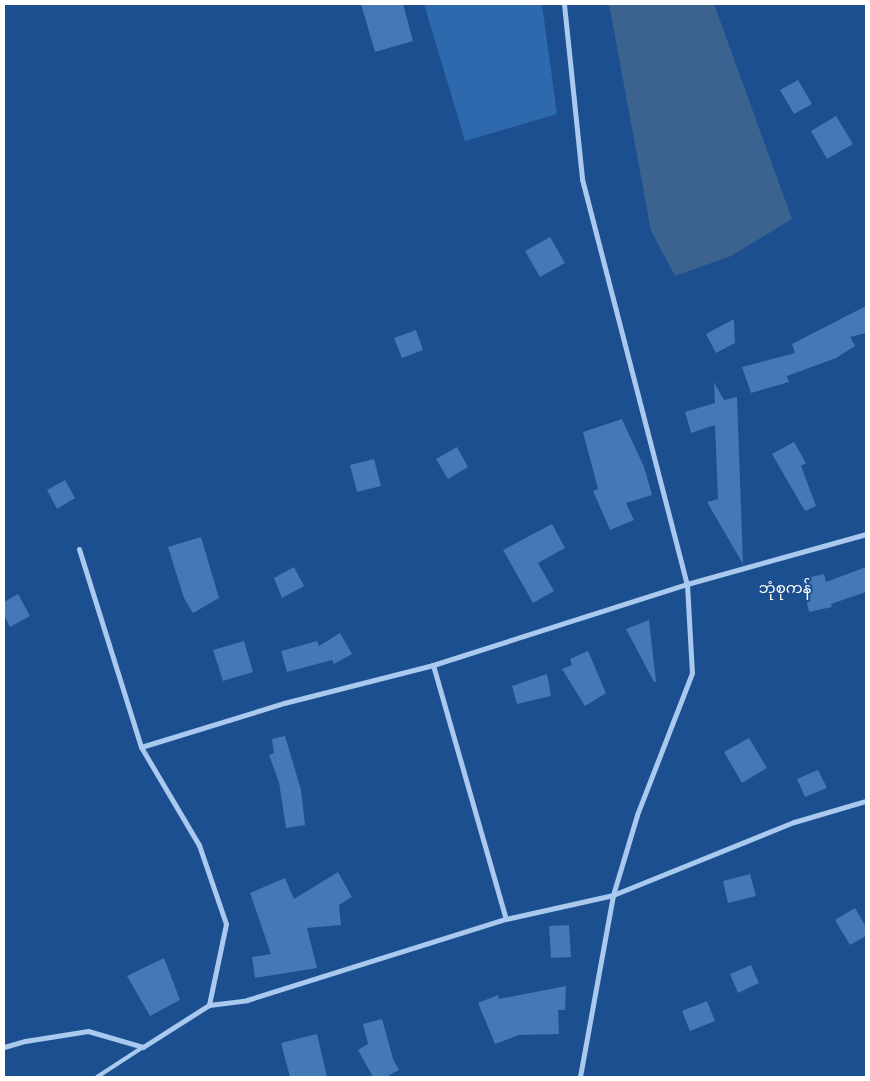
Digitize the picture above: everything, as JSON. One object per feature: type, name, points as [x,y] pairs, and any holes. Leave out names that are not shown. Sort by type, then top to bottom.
[{"type":"street","points":[[564,4],[582,179],[687,584],[692,673],[637,815],[613,895],[580,1077]]},
{"type":"street","points":[[142,747],[284,704],[433,666],[687,584],[866,534]]},
{"type":"street","points":[[79,549],[142,747],[198,845],[226,924],[208,1005]]},
{"type":"street","points":[[433,666],[506,918]]},
{"type":"street","points":[[4,1047],[25,1040],[88,1031],[144,1047],[208,1005],[247,1000],[506,918],[613,895],[794,822],[866,801]]},
{"type":"lane","points":[[96,1077],[144,1047]]},
{"type":"shaded area","points":[[424,4],[542,4],[557,114],[465,141]]},
{"type":"shaded area","points":[[609,4],[714,4],[792,219],[731,256],[675,276],[651,231]]},
{"type":"building","points":[[361,4],[403,4],[413,41],[375,52]]},
{"type":"building","points":[[798,80],[812,104],[794,114],[780,90]]},
{"type":"building","points":[[836,116],[853,144],[827,159],[811,131]]},
{"type":"building","points":[[550,237],[565,263],[540,277],[525,251]]},
{"type":"building","points":[[866,306],[866,333],[850,337],[855,346],[836,358],[787,376],[789,382],[751,393],[742,367],[795,353],[792,344]]},
{"type":"building","points":[[734,319],[735,343],[716,353],[706,334]]},
{"type":"building","points":[[416,330],[423,350],[402,358],[394,338]]},
{"type":"building","points":[[714,382],[724,400],[737,397],[743,564],[707,502],[718,499],[715,425],[691,433],[685,412],[715,403]]},
{"type":"building","points":[[622,419],[644,467],[652,495],[626,503],[634,520],[610,530],[593,491],[598,489],[583,432]]},
{"type":"building","points":[[794,442],[806,463],[801,466],[816,506],[805,511],[772,454]]},
{"type":"building","points":[[457,447],[468,467],[448,479],[436,459]]},
{"type":"building","points":[[374,459],[381,486],[357,492],[350,465]]},
{"type":"building","points":[[65,480],[75,498],[57,509],[47,490]]},
{"type":"building","points":[[552,524],[565,548],[538,563],[554,591],[533,603],[503,550]]},
{"type":"building","points":[[201,537],[219,598],[193,613],[184,598],[168,547]]},
{"type":"building","points":[[294,567],[304,586],[282,598],[274,578]]},
{"type":"building","points":[[866,567],[866,592],[831,604],[832,607],[809,612],[802,579],[824,574],[826,582]]},
{"type":"building","points":[[18,594],[30,616],[10,627],[4,615],[4,602]]},
{"type":"building","points":[[649,620],[656,682],[654,682],[626,629]]},
{"type":"building","points":[[340,633],[352,654],[334,664],[332,660],[287,672],[281,651],[317,641],[319,646]]},
{"type":"building","points":[[244,641],[253,672],[223,681],[213,650]]},
{"type":"building","points":[[588,651],[606,693],[585,706],[562,669],[572,665],[570,659]]},
{"type":"building","points":[[547,674],[551,696],[517,704],[512,686]]},
{"type":"building","points":[[285,736],[301,790],[305,825],[286,828],[279,782],[269,755],[274,753],[272,739]]},
{"type":"building","points":[[749,738],[767,768],[742,783],[724,752]]},
{"type":"building","points":[[818,770],[827,788],[805,797],[797,779]]},
{"type":"building","points":[[338,872],[352,897],[339,905],[341,925],[307,928],[317,968],[255,978],[252,957],[271,954],[250,893],[285,878],[294,899]]},
{"type":"building","points":[[750,874],[756,896],[728,903],[723,881]]},
{"type":"building","points":[[855,908],[866,927],[866,936],[850,945],[835,920]]},
{"type":"building","points":[[569,925],[571,957],[551,958],[549,926]]},
{"type":"building","points":[[164,958],[180,1000],[150,1016],[127,976]]},
{"type":"building","points":[[751,965],[759,983],[738,993],[730,974]]},
{"type":"building","points":[[566,986],[565,1010],[558,1010],[559,1034],[519,1035],[495,1044],[478,1003],[498,995],[499,999]]},
{"type":"building","points":[[707,1001],[715,1021],[690,1031],[682,1011]]},
{"type":"building","points":[[382,1019],[393,1059],[399,1070],[386,1077],[373,1077],[358,1050],[368,1044],[363,1024]]},
{"type":"building","points":[[317,1034],[327,1077],[290,1077],[281,1043]]},
{"type":"district","name":"ဘုံစုကန်","points":[[785,588]]}]
